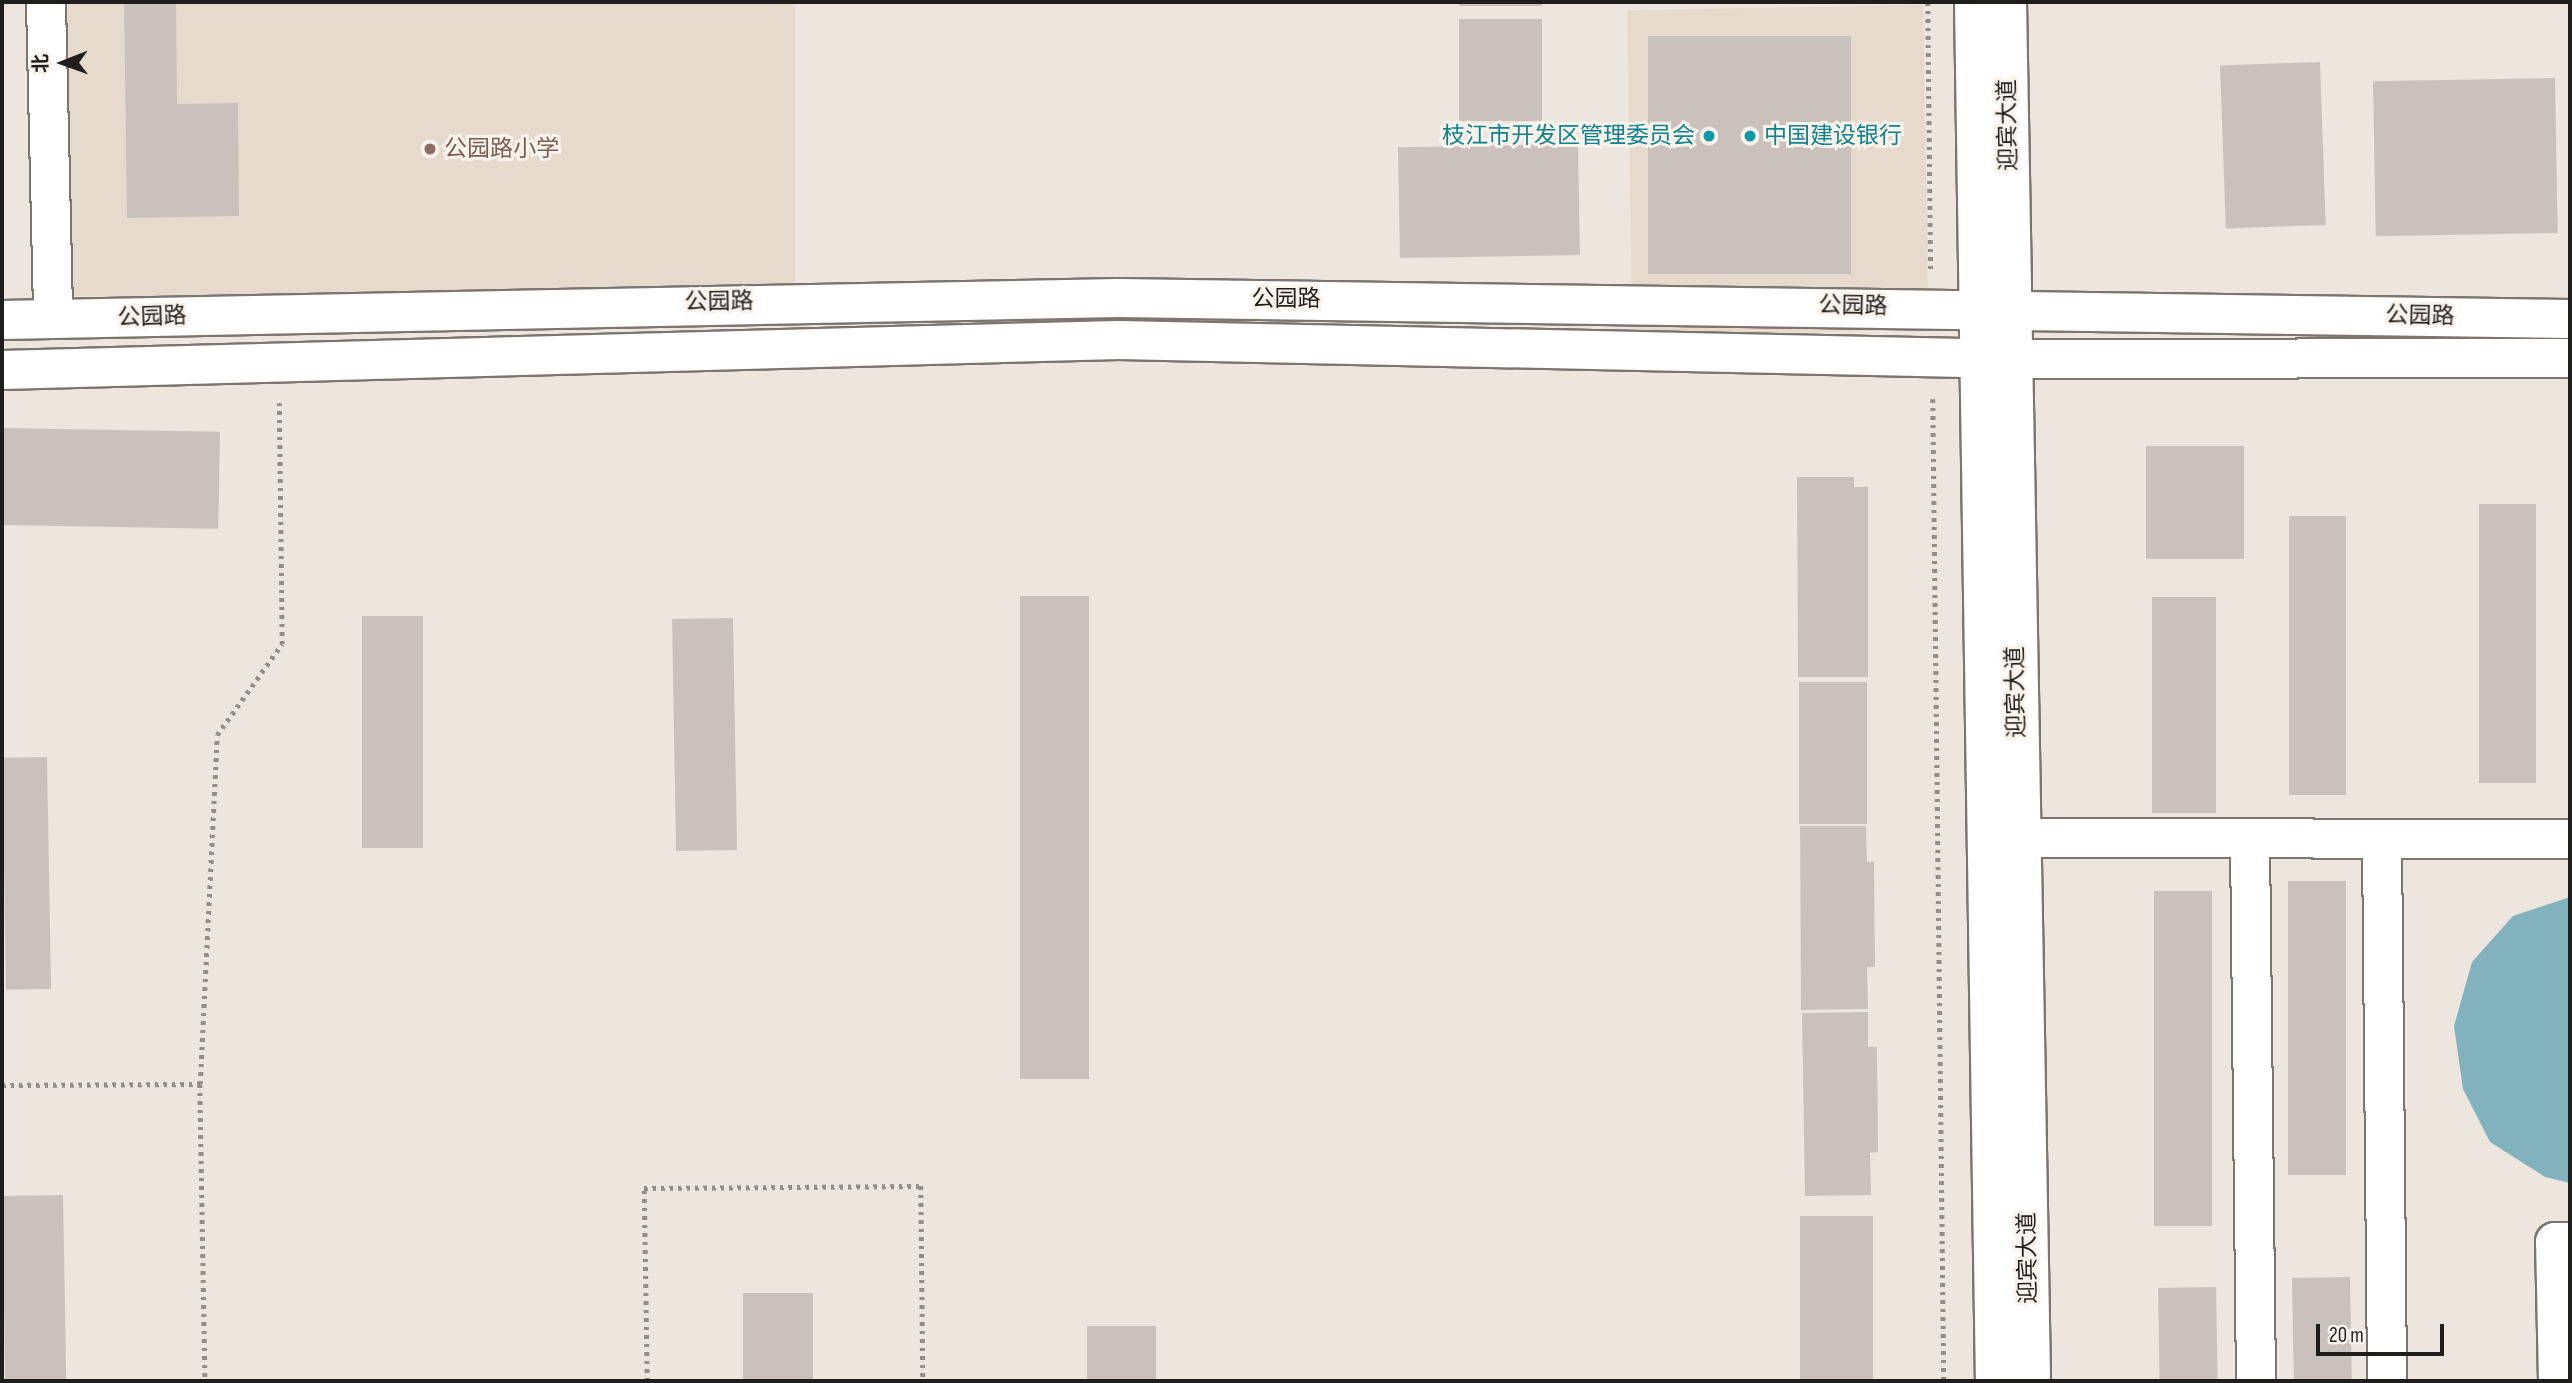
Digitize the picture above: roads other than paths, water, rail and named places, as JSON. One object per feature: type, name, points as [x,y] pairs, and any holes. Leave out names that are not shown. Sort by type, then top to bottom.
[{"type":"street","points":[[46,2],[53,319]]},
{"type":"street","name":"迎宾大道","points":[[1974,2],[1996,358],[1995,1381]]},
{"type":"street","name":"迎宾大道","points":[[1995,309],[2007,2]]},
{"type":"street","name":"公园路","points":[[2,320],[1119,298],[2570,319]]},
{"type":"street","points":[[2,370],[1119,340],[1996,358],[2570,358]]},
{"type":"street","name":"迎宾大道","points":[[1996,358],[2018,838],[2031,1381]]},
{"type":"street","points":[[2018,838],[2570,839]]},
{"type":"street","points":[[2250,839],[2256,1381]]},
{"type":"street","points":[[2382,839],[2387,1381]]},
{"type":"street","points":[[2558,1381],[2555,1242],[2570,1242]]},
{"type":"water","points":[[2570,897],[2570,1183],[2545,1177],[2490,1142],[2463,1089],[2454,1026],[2472,962],[2513,916]]},
{"type":"place","name":"枝江市开发区管理委员会","points":[[1709,136]]},
{"type":"place","name":"中国建设银行","points":[[1750,136]]},
{"type":"place","name":"公园路小学","points":[[430,149]]}]
